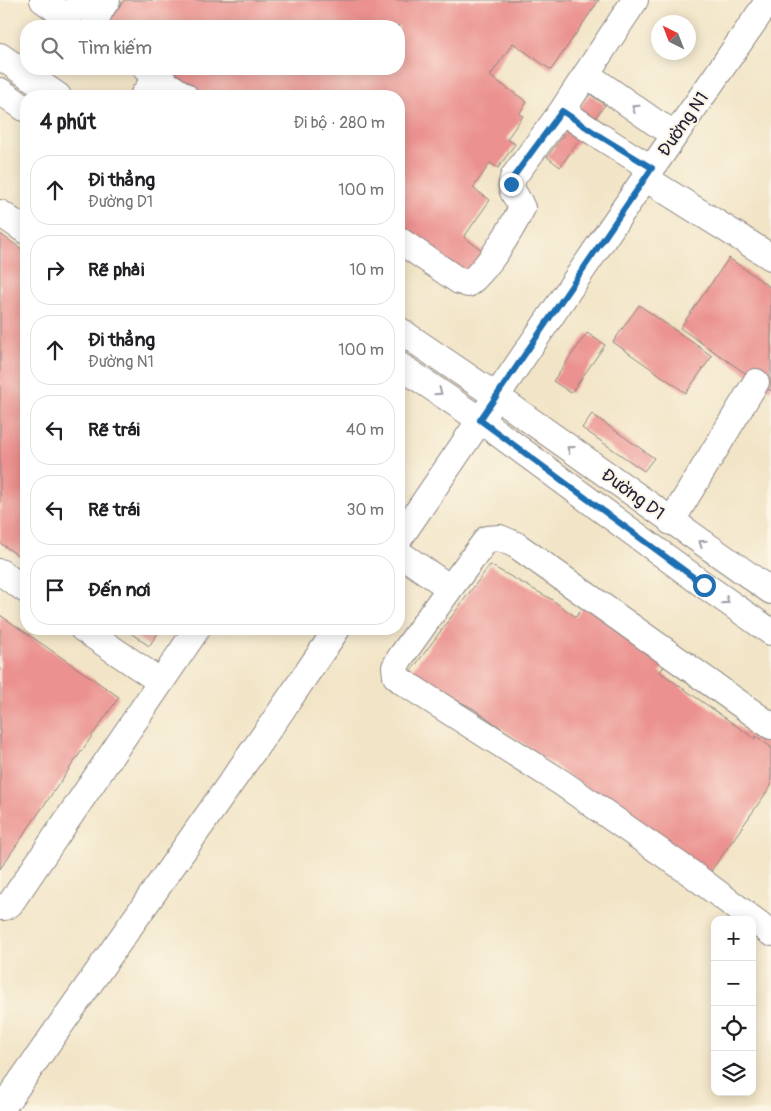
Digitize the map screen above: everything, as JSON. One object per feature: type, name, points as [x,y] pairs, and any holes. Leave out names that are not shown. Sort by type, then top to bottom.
[{"type":"street","points":[[44,0],[62,13],[68,14],[73,13],[83,0]]},
{"type":"street","points":[[95,20],[107,0]]},
{"type":"street","points":[[405,244],[459,280],[468,284],[476,277],[496,251],[522,208],[513,192],[511,184],[514,176],[562,111],[635,0]]},
{"type":"street","name":"Đường N1","points":[[405,530],[649,173],[770,0]]},
{"type":"street","points":[[0,56],[20,70]]},
{"type":"street","points":[[586,74],[656,123],[676,134]]},
{"type":"street","points":[[28,75],[49,90]]},
{"type":"street","points":[[148,81],[170,90]]},
{"type":"street","points":[[0,91],[20,105]]},
{"type":"street","points":[[562,111],[771,257]]},
{"type":"street","points":[[0,213],[20,227]]},
{"type":"street","name":"Đường D1","points":[[405,334],[496,396],[671,522],[771,591]]},
{"type":"street","name":"Đường D1","points":[[405,369],[480,420],[771,632]]},
{"type":"street","points":[[671,522],[756,382]]},
{"type":"street","points":[[771,726],[516,545],[500,538],[486,539],[395,667],[396,676],[403,682],[562,783],[692,874],[771,933]]},
{"type":"street","points":[[405,557],[450,588]]},
{"type":"street","points":[[0,572],[20,586]]},
{"type":"street","points":[[92,635],[161,682]]},
{"type":"street","points":[[0,906],[4,907],[10,904],[193,635]]},
{"type":"street","points":[[0,1111],[334,635]]},
{"type":"building","points":[[124,0],[599,0],[551,70],[513,43],[490,76],[527,102],[519,114],[523,116],[507,139],[515,144],[498,168],[490,163],[473,188],[490,200],[464,237],[483,251],[462,282],[405,255],[405,90],[166,90],[145,75],[405,75],[405,20],[110,20]]},
{"type":"building","points":[[590,94],[605,105],[592,122],[577,111]]},
{"type":"building","points":[[568,129],[581,138],[560,167],[547,157]]},
{"type":"building","points":[[0,234],[20,248],[20,557],[0,543]]},
{"type":"building","points":[[729,258],[771,288],[771,391],[680,328]]},
{"type":"building","points":[[639,305],[712,356],[686,393],[613,342]]},
{"type":"building","points":[[587,333],[605,345],[571,393],[553,381]]},
{"type":"building","points":[[592,414],[654,458],[644,471],[582,428]]},
{"type":"building","points":[[490,565],[551,599],[576,617],[585,604],[667,662],[660,672],[755,739],[756,736],[771,747],[771,786],[709,874],[474,709],[408,675]]},
{"type":"building","points":[[0,615],[20,629],[20,635],[29,635],[119,697],[0,869]]},
{"type":"building","points":[[133,635],[157,635],[149,646]]},
{"type":"route","points":[[511,184],[514,176],[562,111],[652,168],[480,420],[704,585]]}]
